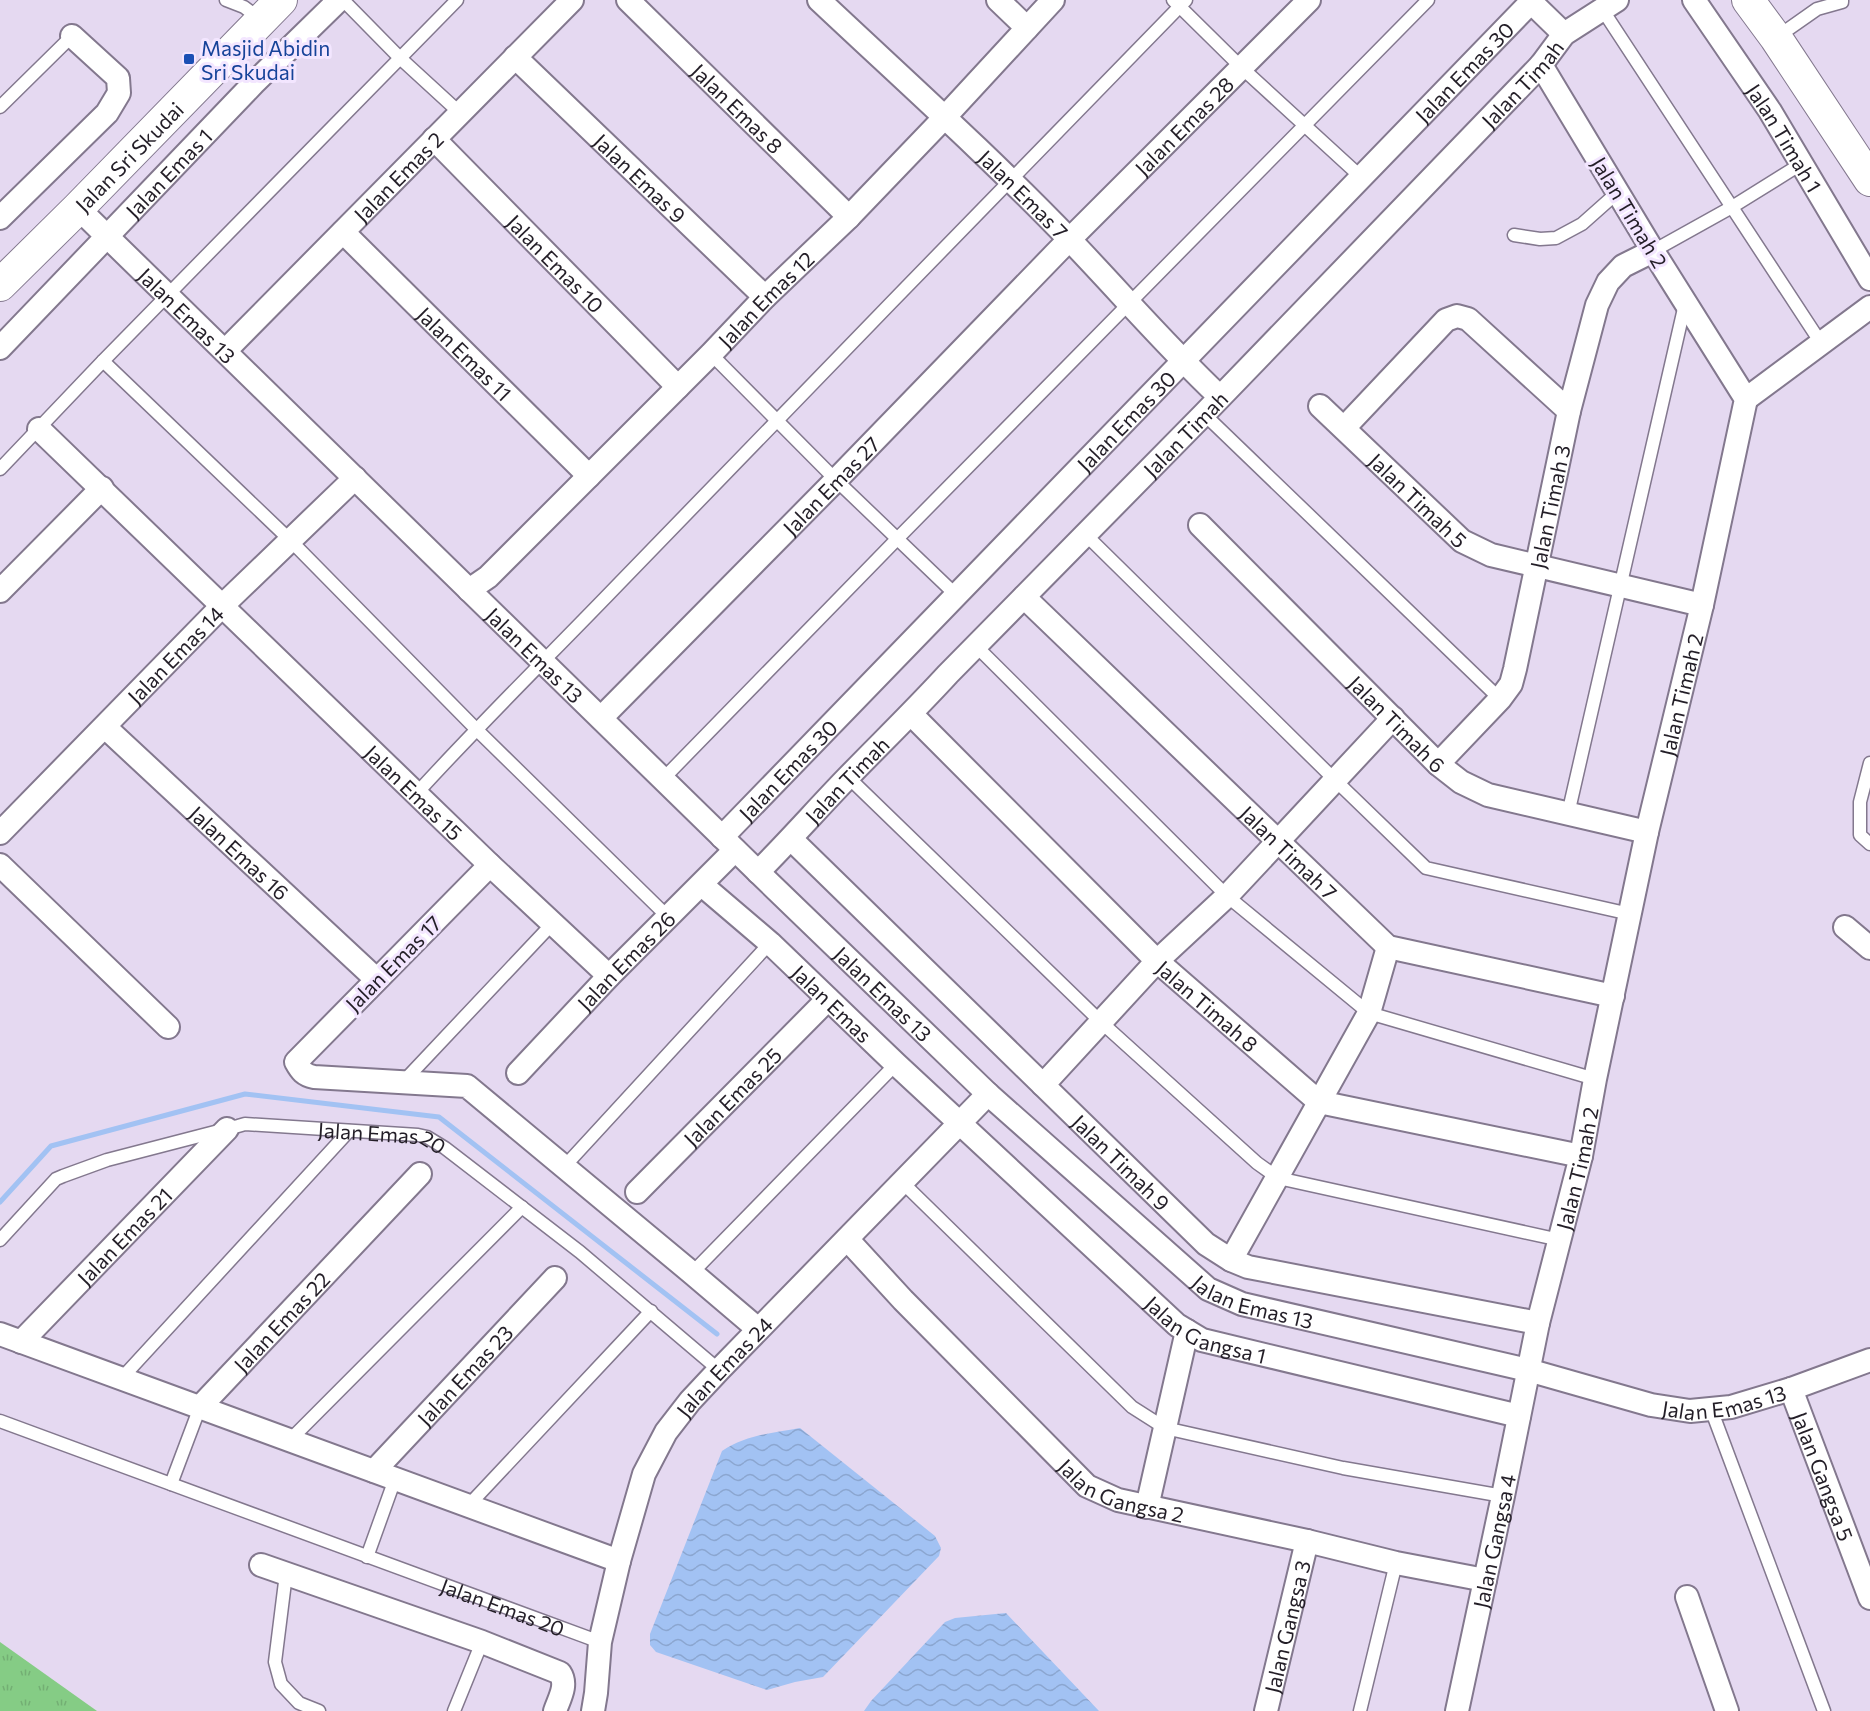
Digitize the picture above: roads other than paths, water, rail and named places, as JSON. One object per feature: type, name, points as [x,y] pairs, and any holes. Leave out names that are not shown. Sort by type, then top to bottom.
[{"type":"street","name":"Jalan Emas 1","points":[[0,348],[254,83],[341,0]]},
{"type":"street","name":"Jalan Emas 2","points":[[225,351],[572,0]]},
{"type":"street","name":"Jalan Emas 8","points":[[628,0],[849,217]]},
{"type":"street","name":"Jalan Emas 7","points":[[819,0],[1010,180],[1064,245],[1129,304],[1182,362],[1219,396]]},
{"type":"street","points":[[999,0],[1027,28]]},
{"type":"street","name":"Jalan Emas 12","points":[[469,590],[488,577],[765,297],[849,217],[1053,0]]},
{"type":"street","name":"Jalan Emas 28","points":[[1064,245],[1309,0]]},
{"type":"street","name":"Jalan Timah 1","points":[[1694,0],[1770,111],[1870,279]]},
{"type":"street","points":[[1748,0],[1776,38],[1870,180]]},
{"type":"street","points":[[1531,1],[1564,34]]},
{"type":"street","name":"Jalan Emas 30","points":[[728,843],[956,595],[1531,1]]},
{"type":"street","name":"Jalan Timah","points":[[758,872],[1541,65],[1564,34],[1610,5]]},
{"type":"street","name":"Jalan Sri Skudai","points":[[0,285],[271,10]]},
{"type":"street","points":[[0,218],[106,113],[119,93],[118,78],[72,36]]},
{"type":"street","name":"Jalan Emas 9","points":[[515,57],[765,297]]},
{"type":"street","name":"Jalan Timah 2","points":[[1528,1370],[1581,1156],[1647,832],[1702,605],[1746,399],[1685,304],[1541,65]]},
{"type":"street","name":"Jalan Emas 10","points":[[434,139],[678,387]]},
{"type":"street","name":"Jalan Emas 13","points":[[78,208],[988,1094],[1208,1289],[1242,1304],[1528,1370],[1651,1405],[1690,1411],[1731,1407],[1791,1389],[1870,1360]]},
{"type":"street","name":"Jalan Emas 11","points":[[343,232],[589,476]]},
{"type":"street","name":"Jalan Emas 27","points":[[600,718],[836,480],[1064,245]]},
{"type":"street","name":"Jalan Timah 3","points":[[1438,764],[1500,699],[1510,684],[1569,411],[1597,305],[1608,282],[1623,266],[1653,251]]},
{"type":"street","points":[[1746,399],[1870,307]]},
{"type":"street","points":[[1344,428],[1446,320],[1457,316],[1468,319],[1569,411]]},
{"type":"street","name":"Jalan Timah 5","points":[[1320,406],[1462,541],[1491,555],[1702,605]]},
{"type":"street","name":"Jalan Emas 15","points":[[39,429],[490,865],[609,976]]},
{"type":"street","name":"Jalan Emas 14","points":[[0,833],[223,605],[355,478]]},
{"type":"street","points":[[0,591],[102,488]]},
{"type":"street","name":"Jalan Timah 6","points":[[1200,525],[1438,764],[1461,782],[1488,795],[1647,832]]},
{"type":"street","name":"Jalan Timah 7","points":[[1024,597],[1388,947]]},
{"type":"street","name":"Jalan Timah 8","points":[[911,714],[1157,961],[1319,1102],[1581,1156]]},
{"type":"street","points":[[1043,1085],[1157,961],[1227,896],[1279,842],[1393,717]]},
{"type":"street","name":"Jalan Emas 16","points":[[105,727],[376,979]]},
{"type":"street","name":"Jalan Timah 9","points":[[791,839],[1206,1244],[1231,1260],[1248,1267],[1538,1323]]},
{"type":"street","name":"Jalan Emas 26","points":[[518,1073],[609,976],[702,885],[728,843]]},
{"type":"street","points":[[0,865],[168,1027]]},
{"type":"street","name":"Jalan Emas 17","points":[[404,1081],[305,1075],[296,1062],[490,865]]},
{"type":"street","name":"Jalan Emas","points":[[702,885],[770,944],[961,1123]]},
{"type":"street","points":[[1845,927],[1870,948]]},
{"type":"street","points":[[1231,1260],[1369,1013],[1388,947],[1613,996]]},
{"type":"street","name":"Jalan Emas 25","points":[[637,1192],[828,999]]},
{"type":"street","points":[[404,1081],[467,1086],[758,1329]]},
{"type":"street","name":"Jalan Emas 24","points":[[593,1711],[600,1642],[620,1561],[644,1474],[666,1432],[690,1401],[758,1329],[988,1094]]},
{"type":"street","name":"Jalan Gangsa 1","points":[[961,1123],[1177,1325],[1202,1340],[1519,1416]]},
{"type":"street","name":"Jalan Emas 21","points":[[21,1342],[227,1129]]},
{"type":"street","name":"Jalan Emas 22","points":[[200,1407],[420,1174]]},
{"type":"street","name":"Jalan Gangsa 2","points":[[847,1239],[903,1300],[1087,1486],[1118,1500],[1147,1507],[1307,1541],[1396,1563],[1485,1580]]},
{"type":"street","name":"Jalan Emas 23","points":[[385,1475],[555,1278]]},
{"type":"street","points":[[1147,1507],[1187,1331]]},
{"type":"street","points":[[0,1334],[620,1561]]},
{"type":"street","name":"Jalan Gangsa 4","points":[[1457,1711],[1528,1370]]},
{"type":"street","name":"Jalan Gangsa 5","points":[[1791,1389],[1868,1588]]},
{"type":"street","name":"Jalan Gangsa 3","points":[[1266,1711],[1307,1541]]},
{"type":"street","points":[[261,1565],[482,1642],[560,1673],[564,1684],[555,1711]]},
{"type":"street","points":[[1687,1597],[1727,1711]]},
{"type":"lane","points":[[226,0],[244,8],[271,10]]},
{"type":"lane","points":[[341,0],[460,113]]},
{"type":"lane","points":[[0,469],[457,0]]},
{"type":"lane","points":[[663,779],[897,538],[1428,0]]},
{"type":"lane","points":[[1776,38],[1817,9],[1842,2],[1842,0]]},
{"type":"lane","points":[[417,792],[1180,2],[1242,68],[1361,177]]},
{"type":"lane","points":[[1610,5],[1732,207],[1821,343]]},
{"type":"lane","points":[[0,107],[72,36]]},
{"type":"lane","points":[[1653,251],[1732,207],[1801,164]]},
{"type":"lane","points":[[1514,235],[1540,239],[1556,238],[1582,224],[1618,192]]},
{"type":"lane","points":[[1568,814],[1685,304]]},
{"type":"lane","points":[[711,354],[836,480],[956,595]]},
{"type":"lane","points":[[103,361],[290,540],[476,729],[668,917]]},
{"type":"lane","points":[[1204,414],[1500,699]]},
{"type":"lane","points":[[1085,534],[1426,868],[1630,914]]},
{"type":"lane","points":[[976,646],[1227,896],[1369,1013],[1595,1079]]},
{"type":"lane","points":[[1870,763],[1860,802],[1860,835],[1870,844]]},
{"type":"lane","points":[[848,777],[1101,1022],[1257,1163],[1278,1178],[1560,1240]]},
{"type":"lane","points":[[404,1081],[553,923]]},
{"type":"lane","points":[[564,1167],[770,944]]},
{"type":"lane","points":[[692,1273],[896,1064]]},
{"type":"lane","name":"Jalan Emas 20","points":[[0,1240],[56,1179],[107,1160],[245,1124],[417,1135],[427,1137],[445,1148],[580,1252],[719,1370]]},
{"type":"lane","points":[[121,1379],[349,1131]]},
{"type":"lane","points":[[902,1182],[1132,1407],[1165,1428],[1343,1468],[1503,1496]]},
{"type":"lane","points":[[290,1440],[522,1208]]},
{"type":"lane","points":[[468,1506],[651,1311]]},
{"type":"lane","name":"Jalan Emas 22","points":[[171,1484],[200,1407]]},
{"type":"lane","points":[[1711,1409],[1824,1711]]},
{"type":"lane","name":"Jalan Emas 20","points":[[0,1421],[600,1642]]},
{"type":"lane","points":[[368,1557],[385,1475]]},
{"type":"lane","points":[[1360,1711],[1396,1563]]},
{"type":"lane","points":[[286,1574],[275,1662],[281,1684],[298,1703],[319,1711]]},
{"type":"lane","points":[[454,1711],[482,1642]]},
{"type":"water","points":[[800,1428],[935,1536],[941,1548],[939,1556],[823,1677],[767,1690],[656,1652],[650,1645],[650,1634],[722,1451],[750,1438]]},
{"type":"water","points":[[1006,1613],[1099,1711],[864,1711],[945,1622],[955,1618]]},
{"type":"waterway","points":[[0,1202],[51,1146],[245,1094],[439,1117],[717,1334]]},
{"type":"place","name":"Masjid Abidin Sri Skudai","points":[[189,59]]}]
